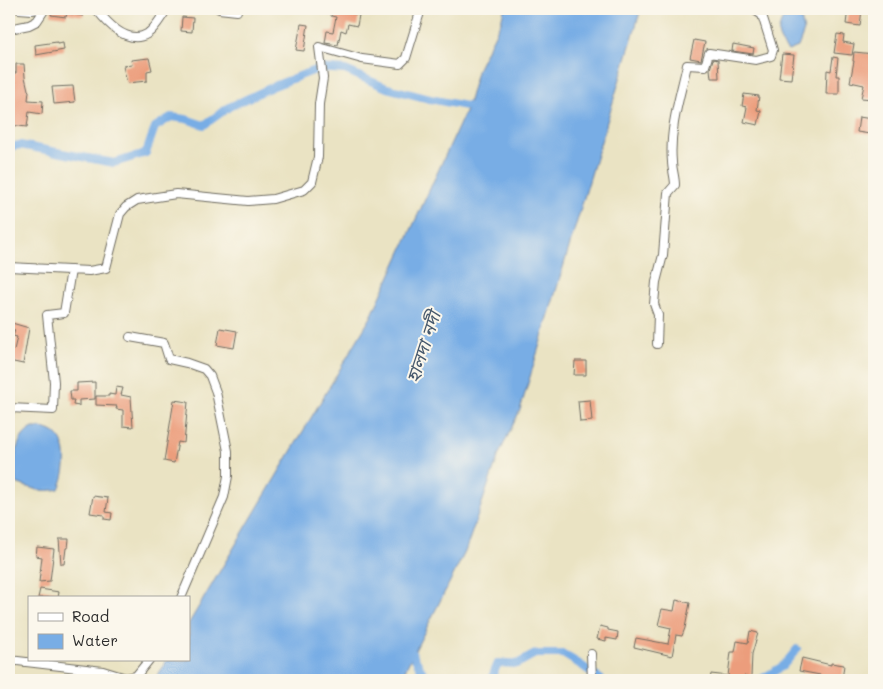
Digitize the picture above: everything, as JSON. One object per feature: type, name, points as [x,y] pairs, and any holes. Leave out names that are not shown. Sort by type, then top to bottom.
[{"type":"street","points":[[19,9],[38,9]]},
{"type":"street","points":[[9,29],[30,25],[37,21],[45,9]]},
{"type":"street","points":[[94,9],[113,27],[122,33],[133,36],[147,34],[167,9]]},
{"type":"street","points":[[219,9],[237,11]]},
{"type":"street","points":[[9,267],[71,270],[100,270],[106,268],[120,214],[126,206],[137,200],[176,194],[248,202],[273,199],[304,190],[312,182],[318,157],[319,104],[323,78],[320,47],[362,59],[400,64],[406,58],[421,9]]},
{"type":"street","points":[[657,344],[658,315],[654,304],[656,282],[663,255],[668,193],[675,185],[672,162],[673,138],[687,66],[705,66],[709,53],[756,60],[771,56],[773,50],[762,15],[754,9]]},
{"type":"street","points":[[9,408],[53,410],[54,382],[47,315],[64,313],[71,270]]},
{"type":"street","points":[[130,336],[164,342],[169,360],[204,369],[210,376],[216,392],[228,451],[228,476],[224,497],[182,596]]},
{"type":"street","points":[[591,654],[592,678]]},
{"type":"street","points":[[9,660],[103,671],[126,678],[136,676],[147,662]]},
{"type":"water","name":"হালদা নদী","points":[[504,9],[641,9],[520,410],[499,454],[465,552],[400,680],[155,680],[166,662],[190,662],[190,621],[371,317],[467,108],[478,68],[501,22]]},
{"type":"water","points":[[783,18],[801,18],[804,31],[798,47],[788,51],[779,36],[779,28]]},
{"type":"water","points":[[33,428],[49,430],[61,440],[64,448],[65,465],[59,489],[42,490],[16,483],[15,459],[18,445],[26,432]]},
{"type":"building","points":[[52,9],[84,10],[83,16],[67,13],[66,17],[51,15]]},
{"type":"building","points":[[332,9],[359,15],[357,26],[348,24],[346,32],[341,30],[338,45],[325,43],[327,31],[333,32],[336,17],[331,16]]},
{"type":"building","points":[[848,9],[862,9],[860,26],[846,24]]},
{"type":"building","points":[[182,17],[193,18],[192,32],[181,31]]},
{"type":"building","points":[[301,24],[308,25],[304,51],[296,50]]},
{"type":"building","points":[[837,34],[844,35],[843,42],[854,44],[852,55],[834,53]]},
{"type":"building","points":[[694,40],[705,42],[701,60],[690,58]]},
{"type":"building","points":[[57,42],[57,44],[63,43],[64,50],[36,55],[35,45]]},
{"type":"building","points":[[733,44],[754,48],[753,54],[732,51]]},
{"type":"building","points":[[854,52],[874,54],[873,99],[861,98],[864,85],[850,82]]},
{"type":"building","points":[[782,54],[794,55],[791,79],[779,78]]},
{"type":"building","points":[[833,57],[838,58],[836,76],[839,76],[839,94],[826,94],[827,70],[831,71]]},
{"type":"building","points":[[149,58],[152,70],[147,71],[147,81],[127,83],[123,66],[132,65],[131,60]]},
{"type":"building","points":[[713,59],[718,60],[719,78],[711,78],[710,69]]},
{"type":"building","points":[[16,64],[24,64],[29,91],[28,100],[43,101],[42,114],[29,112],[27,127],[10,125],[9,73],[16,73]]},
{"type":"building","points":[[73,86],[75,102],[54,104],[52,87]]},
{"type":"building","points":[[744,94],[759,96],[757,110],[761,111],[758,125],[744,122],[747,107],[742,106]]},
{"type":"building","points":[[859,117],[872,119],[870,134],[857,132]]},
{"type":"building","points":[[12,323],[29,328],[23,364],[9,361],[11,349],[14,350],[17,337],[13,336],[15,330],[11,329]]},
{"type":"building","points":[[220,328],[237,331],[234,348],[217,345]]},
{"type":"building","points":[[575,361],[586,361],[586,375],[574,375]]},
{"type":"building","points":[[95,382],[95,399],[79,400],[79,406],[73,405],[74,400],[71,400],[70,391],[77,391],[77,383]]},
{"type":"building","points":[[116,387],[123,388],[121,395],[131,397],[133,427],[123,426],[123,410],[116,409],[117,406],[96,405],[96,396],[115,395]]},
{"type":"building","points":[[174,400],[188,402],[184,443],[178,442],[174,463],[164,461]]},
{"type":"building","points":[[590,400],[592,421],[580,422],[578,401]]},
{"type":"building","points":[[93,496],[108,498],[106,512],[112,513],[111,520],[104,519],[104,515],[90,513]]},
{"type":"building","points":[[59,539],[69,539],[64,564],[61,564]]},
{"type":"building","points":[[37,547],[54,549],[50,581],[39,582],[42,557],[36,556]]},
{"type":"building","points":[[40,589],[59,592],[58,596],[38,596]]},
{"type":"building","points":[[676,600],[690,603],[685,628],[682,636],[676,635],[672,656],[634,647],[636,638],[668,644],[671,628],[658,625],[662,609],[674,611]]},
{"type":"building","points":[[600,626],[618,632],[617,640],[606,638],[606,641],[597,639]]},
{"type":"building","points":[[750,631],[758,633],[752,654],[751,677],[744,676],[744,680],[710,680],[711,674],[728,676],[731,652],[735,652],[737,641],[748,643]]},
{"type":"building","points":[[802,658],[831,665],[831,663],[844,665],[842,680],[819,679],[820,675],[799,671]]},
{"type":"waterway","points":[[9,147],[20,145],[114,163],[146,153],[155,127],[171,117],[186,119],[204,125],[229,107],[274,86],[320,68],[345,70],[387,88],[476,108]]},
{"type":"waterway","points":[[408,646],[427,680]]},
{"type":"waterway","points":[[760,680],[783,666],[797,649]]},
{"type":"waterway","points":[[493,680],[492,677],[498,663],[517,664],[535,654],[563,654],[602,680]]}]
